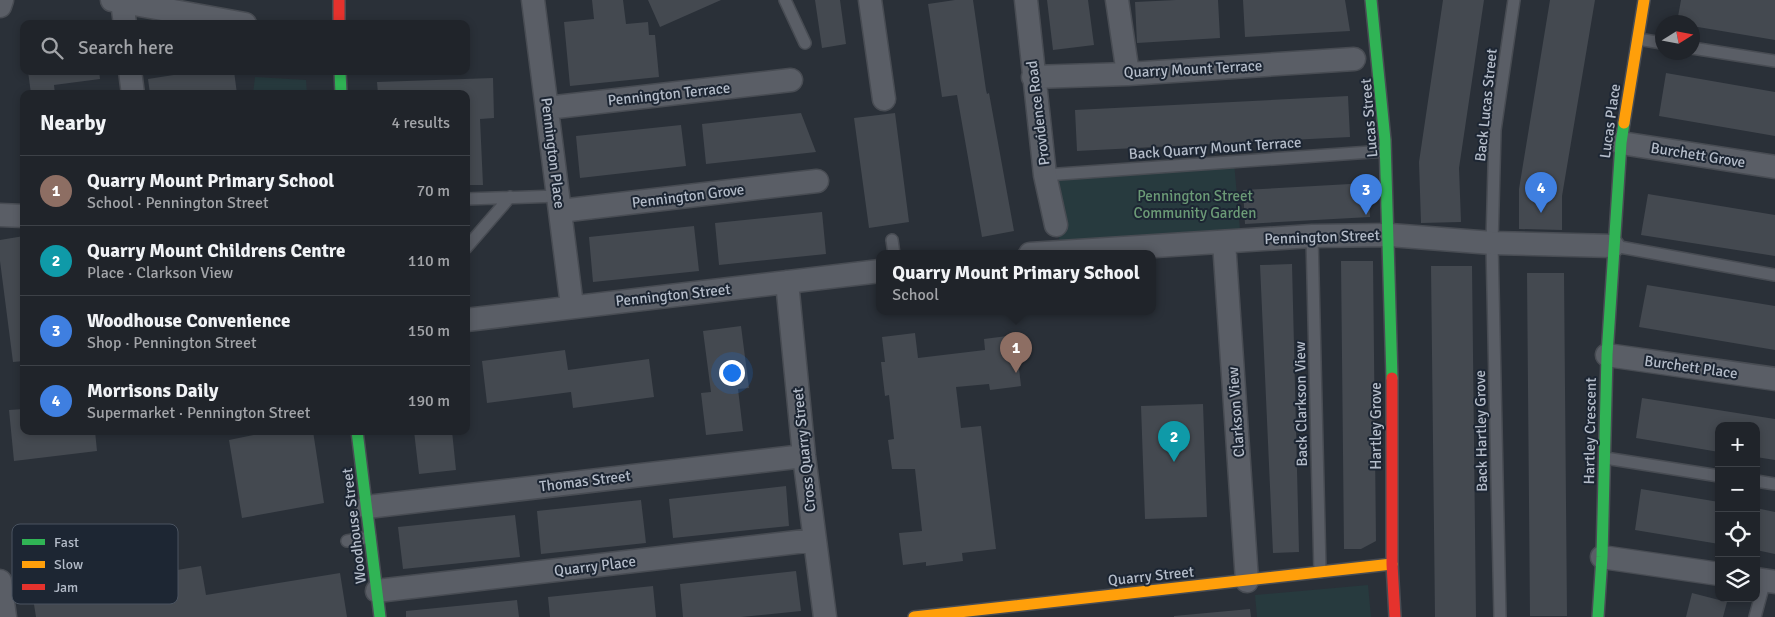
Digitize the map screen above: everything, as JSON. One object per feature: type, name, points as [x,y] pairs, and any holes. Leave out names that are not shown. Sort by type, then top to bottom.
[{"type":"street","points":[[0,6],[2,0]]},
{"type":"street","points":[[339,0],[339,20]]},
{"type":"street","name":"Pennington Place","points":[[533,0],[572,306]]},
{"type":"street","points":[[870,0],[884,99]]},
{"type":"street","name":"Providence Road","points":[[1026,0],[1045,175],[1056,226]]},
{"type":"street","points":[[1117,0],[1128,74]]},
{"type":"street","name":"Lucas Street","points":[[1371,0],[1387,151],[1390,235]]},
{"type":"street","name":"Lucas Place","points":[[1614,246],[1621,143],[1644,0]]},
{"type":"street","points":[[120,9],[212,20]]},
{"type":"street","name":"Quarry Mount Terrace","points":[[1033,77],[1128,74],[1354,59]]},
{"type":"street","points":[[131,75],[132,90]]},
{"type":"street","points":[[340,75],[341,90]]},
{"type":"street","name":"Pennington Terrace","points":[[547,108],[791,80]]},
{"type":"street","name":"Burchett Grove","points":[[1621,143],[1775,167]]},
{"type":"street","name":"Pennington Grove","points":[[559,204],[817,181]]},
{"type":"street","points":[[0,215],[20,216]]},
{"type":"street","name":"Pennington Street","points":[[1095,250],[1312,236],[1390,235],[1492,244],[1614,246]]},
{"type":"street","name":"Hartley Grove","points":[[1390,235],[1392,564],[1395,617]]},
{"type":"street","name":"Clarkson View","points":[[1224,242],[1247,581]]},
{"type":"street","name":"Hartley Crescent","points":[[1598,617],[1602,557],[1607,356],[1614,246]]},
{"type":"street","name":"Pennington Street","points":[[470,319],[876,271]]},
{"type":"street","name":"Cross Quarry Street","points":[[787,282],[804,456],[825,617]]},
{"type":"street","name":"Burchett Place","points":[[1607,356],[1775,379]]},
{"type":"street","name":"Woodhouse Street","points":[[358,435],[380,617]]},
{"type":"street","name":"Thomas Street","points":[[367,507],[804,456]]},
{"type":"street","name":"Quarry Place","points":[[377,592],[814,540]]},
{"type":"street","points":[[1602,557],[1715,573]]},
{"type":"street","name":"Quarry Street","points":[[914,617],[1392,564]]},
{"type":"street","points":[[0,581],[5,617]]},
{"type":"lane","points":[[785,0],[805,43]]},
{"type":"lane","name":"Back Lucas Street","points":[[1492,244],[1495,130],[1514,0]]},
{"type":"lane","points":[[1638,40],[1655,42]]},
{"type":"lane","points":[[1700,49],[1775,61]]},
{"type":"lane","name":"Back Quarry Mount Terrace","points":[[1045,175],[1387,151]]},
{"type":"lane","points":[[470,199],[510,197],[559,204]]},
{"type":"lane","points":[[470,243],[510,197]]},
{"type":"lane","name":"Back Clarkson View","points":[[1312,236],[1320,572]]},
{"type":"lane","points":[[892,240],[893,250]]},
{"type":"lane","name":"Back Hartley Grove","points":[[1492,244],[1500,617]]},
{"type":"lane","points":[[1614,246],[1775,275]]},
{"type":"lane","points":[[1605,458],[1715,475]]},
{"type":"lane","points":[[1760,482],[1775,484]]},
{"type":"lane","points":[[347,541],[370,537]]},
{"type":"lane","points":[[1755,617],[1766,581]]},
{"type":"green space","points":[[255,77],[306,80],[307,90],[253,90]]},
{"type":"green space","name":"Pennington Street Community Garden","points":[[1234,162],[1241,241],[1062,250],[1045,175]]},
{"type":"green space","points":[[1368,585],[1371,617],[1257,617],[1255,595]]},
{"type":"building","points":[[592,0],[623,0],[626,24],[648,22],[649,35],[655,35],[659,77],[570,86],[564,22],[594,19]]},
{"type":"building","points":[[648,0],[721,0],[660,27]]},
{"type":"building","points":[[815,0],[840,0],[846,44],[822,48]]},
{"type":"building","points":[[955,0],[973,0],[986,90],[987,94],[989,93],[1014,231],[982,237],[957,95],[942,97],[928,4]]},
{"type":"building","points":[[1047,0],[1088,0],[1094,45],[1053,50]]},
{"type":"building","points":[[1218,0],[1220,38],[1137,43],[1135,2]]},
{"type":"building","points":[[1243,0],[1345,0],[1350,31],[1245,37]]},
{"type":"building","points":[[1443,0],[1484,0],[1459,168],[1461,222],[1421,223],[1419,162]]},
{"type":"building","points":[[1550,0],[1595,0],[1562,196],[1562,230],[1519,229],[1519,189]]},
{"type":"building","points":[[1681,0],[1775,0],[1775,40],[1700,27],[1700,15],[1678,15]]},
{"type":"building","points":[[1666,73],[1775,92],[1775,136],[1659,116]]},
{"type":"building","points":[[29,75],[100,75],[100,79],[54,85],[55,90],[30,90]]},
{"type":"building","points":[[174,75],[235,75],[236,90],[149,90],[148,79]]},
{"type":"building","points":[[493,78],[494,118],[480,119],[483,185],[470,185],[470,90],[378,90],[377,82]]},
{"type":"building","points":[[1348,96],[1350,137],[1077,151],[1075,110]]},
{"type":"building","points":[[801,113],[816,152],[706,164],[702,124]]},
{"type":"building","points":[[895,113],[909,222],[869,228],[854,118]]},
{"type":"building","points":[[681,125],[686,166],[580,178],[576,136]]},
{"type":"building","points":[[1368,183],[1370,217],[1245,224],[1243,190]]},
{"type":"building","points":[[1648,194],[1775,215],[1775,256],[1641,235]]},
{"type":"building","points":[[822,212],[826,254],[719,265],[715,223]]},
{"type":"building","points":[[694,226],[699,271],[593,282],[589,237]]},
{"type":"building","points":[[20,237],[20,361],[13,362],[0,261],[0,240]]},
{"type":"building","points":[[1341,261],[1373,261],[1376,541],[1361,549],[1344,549]]},
{"type":"building","points":[[1292,264],[1299,552],[1273,553],[1260,265]]},
{"type":"building","points":[[1431,266],[1472,266],[1476,617],[1435,617]]},
{"type":"building","points":[[1527,273],[1564,273],[1567,616],[1530,616]]},
{"type":"building","points":[[1647,285],[1775,306],[1775,350],[1639,327]]},
{"type":"building","points":[[741,326],[749,388],[738,389],[743,431],[706,435],[701,393],[711,392],[703,331]]},
{"type":"building","points":[[915,333],[918,358],[985,350],[984,339],[1015,335],[1021,386],[990,390],[989,384],[956,387],[961,428],[981,426],[996,549],[962,553],[963,561],[926,566],[926,562],[903,565],[899,533],[922,531],[915,469],[892,469],[888,440],[894,439],[889,395],[885,396],[881,362],[885,362],[882,337]]},
{"type":"building","points":[[565,350],[568,370],[649,359],[654,397],[573,408],[571,392],[487,403],[482,361]]},
{"type":"building","points":[[1642,398],[1775,419],[1775,460],[1760,458],[1760,422],[1715,422],[1715,451],[1636,438]]},
{"type":"building","points":[[1203,404],[1207,517],[1145,519],[1141,406]]},
{"type":"building","points":[[20,409],[20,435],[95,435],[97,451],[14,461],[9,410]]},
{"type":"building","points":[[253,435],[314,435],[324,503],[242,518],[229,440]]},
{"type":"building","points":[[414,435],[452,435],[456,470],[419,474]]},
{"type":"building","points":[[786,486],[789,526],[673,538],[669,499]]},
{"type":"building","points":[[1641,489],[1715,501],[1715,543],[1635,530]]},
{"type":"building","points":[[641,500],[646,543],[541,554],[537,511]]},
{"type":"building","points":[[1760,509],[1775,512],[1775,554],[1760,551]]},
{"type":"building","points":[[515,515],[520,557],[403,569],[398,527]]},
{"type":"building","points":[[201,566],[206,595],[340,573],[347,617],[36,617],[34,604],[178,604],[178,570]]},
{"type":"building","points":[[796,571],[801,611],[741,617],[683,617],[680,584]]},
{"type":"building","points":[[653,586],[656,617],[550,617],[548,597]]},
{"type":"building","points":[[1692,593],[1715,599],[1715,602],[1727,602],[1723,617],[1686,617]]},
{"type":"building","points":[[517,600],[519,617],[406,617],[406,611]]},
{"type":"building","points":[[1250,609],[1251,617],[1174,617],[1174,616]]},
{"type":"traffic: fast","points":[[1371,0],[1385,140],[1392,378]]},
{"type":"traffic: fast","points":[[340,75],[341,90]]},
{"type":"traffic: fast","points":[[1598,617],[1602,557],[1607,355],[1621,143],[1624,123]]},
{"type":"traffic: fast","points":[[357,435],[380,617]]},
{"type":"traffic: slow","points":[[1624,123],[1644,0]]},
{"type":"traffic: slow","points":[[914,617],[1392,564]]},
{"type":"traffic: jam","points":[[339,0],[339,20]]},
{"type":"traffic: jam","points":[[1392,378],[1392,564],[1395,617]]},
{"type":"place","name":"Morrisons Daily","points":[[1541,213]]},
{"type":"place","name":"Woodhouse Convenience","points":[[1366,215]]},
{"type":"place","name":"Quarry Mount Primary School","points":[[1016,373]]},
{"type":"place","name":"Quarry Mount Childrens Centre","points":[[1174,462]]}]
